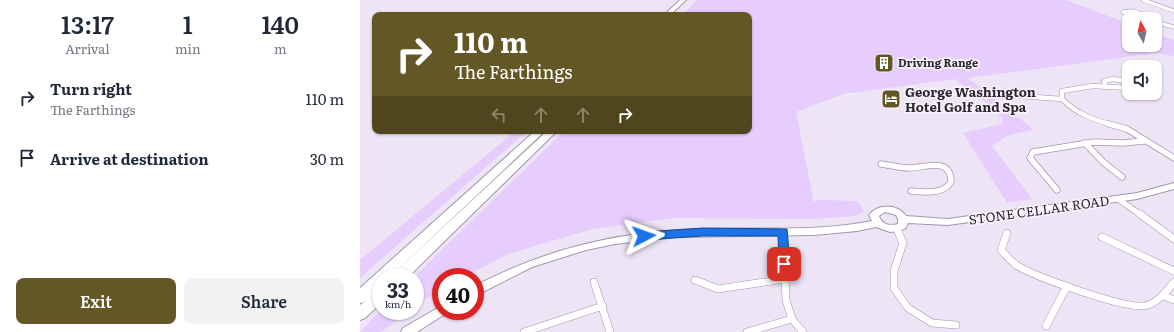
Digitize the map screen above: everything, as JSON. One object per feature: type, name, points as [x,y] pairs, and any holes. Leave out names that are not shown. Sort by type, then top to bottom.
[{"type":"highway","points":[[669,12],[683,0]]},
{"type":"highway","points":[[677,12],[690,0]]},
{"type":"highway","points":[[391,268],[537,134]]},
{"type":"highway","points":[[408,268],[549,134]]},
{"type":"highway","points":[[360,297],[372,286]]},
{"type":"highway","points":[[360,314],[372,303]]},
{"type":"street","points":[[1143,0],[1174,12]]},
{"type":"street","points":[[1134,11],[1142,14],[1138,15],[1129,15],[1123,12],[1134,11]]},
{"type":"street","points":[[1162,23],[1174,26]]},
{"type":"street","points":[[1105,85],[1104,81],[1113,79],[1122,80]]},
{"type":"street","points":[[1062,99],[1062,91],[1074,88],[1105,85],[1122,89]]},
{"type":"street","points":[[1020,96],[1062,99],[1072,109],[1088,118],[1127,129],[1144,141],[1174,158]]},
{"type":"street","points":[[1057,190],[1030,158],[1033,152],[1085,143],[1144,141]]},
{"type":"street","points":[[1085,143],[1103,162],[1122,177]]},
{"type":"street","points":[[882,164],[909,168],[934,165],[947,169],[951,174],[952,180],[950,185],[942,190],[911,191]]},
{"type":"street","name":"STONE CELLAR ROAD","points":[[904,219],[948,222],[1137,196],[1174,186]]},
{"type":"street","points":[[1118,199],[1174,239]]},
{"type":"street","points":[[885,209],[899,213],[904,219],[903,226],[897,229],[881,227],[878,223],[875,221],[874,215],[880,210],[885,209]]},
{"type":"street","points":[[484,287],[550,256],[601,242],[644,236],[703,232],[825,232],[878,223]]},
{"type":"street","points":[[897,229],[903,243],[894,271],[894,288],[908,308],[932,323],[956,325]]},
{"type":"street","points":[[783,232],[786,300],[792,319],[803,332]]},
{"type":"street","points":[[1007,233],[1001,250],[1017,266],[1067,286],[1128,305],[1143,306],[1164,296],[1174,282]]},
{"type":"street","points":[[1102,237],[1174,271]]},
{"type":"street","points":[[695,280],[718,289],[785,279]]},
{"type":"street","points":[[594,282],[603,306],[610,332]]},
{"type":"street","points":[[1046,326],[1067,286]]},
{"type":"street","points":[[1164,296],[1174,300]]},
{"type":"street","points":[[524,332],[603,306]]},
{"type":"street","points":[[407,332],[432,317]]},
{"type":"street","points":[[747,332],[792,319]]},
{"type":"shaded area","name":"George Washington Hotel Golf and Spa","points":[[697,0],[1066,0],[1122,21],[1122,52],[1151,52],[1149,54],[968,78],[1034,130],[1009,135],[992,146],[1032,199],[1007,203],[963,133],[1002,124],[1002,118],[987,106],[986,103],[955,79],[843,94],[796,112],[814,203],[817,200],[858,201],[864,212],[854,216],[812,219],[675,218],[592,229],[508,254],[481,268],[432,268],[432,295],[424,300],[423,268],[561,134],[752,134],[752,12],[685,12]]},
{"type":"shaded area","name":"George Washington Hotel Golf and Spa","points":[[1162,36],[1174,40],[1174,56],[1151,52],[1162,52]]},
{"type":"shaded area","points":[[511,134],[524,134],[360,278],[360,260]]},
{"type":"shaded area","points":[[372,319],[397,320],[381,332],[360,332]]},
{"type":"place","name":"Driving Range","points":[[884,63]]},
{"type":"place","name":"George Washington Hotel Golf and Spa","points":[[891,99]]},
{"type":"route","points":[[644,236],[703,232],[783,232],[784,264]]}]
